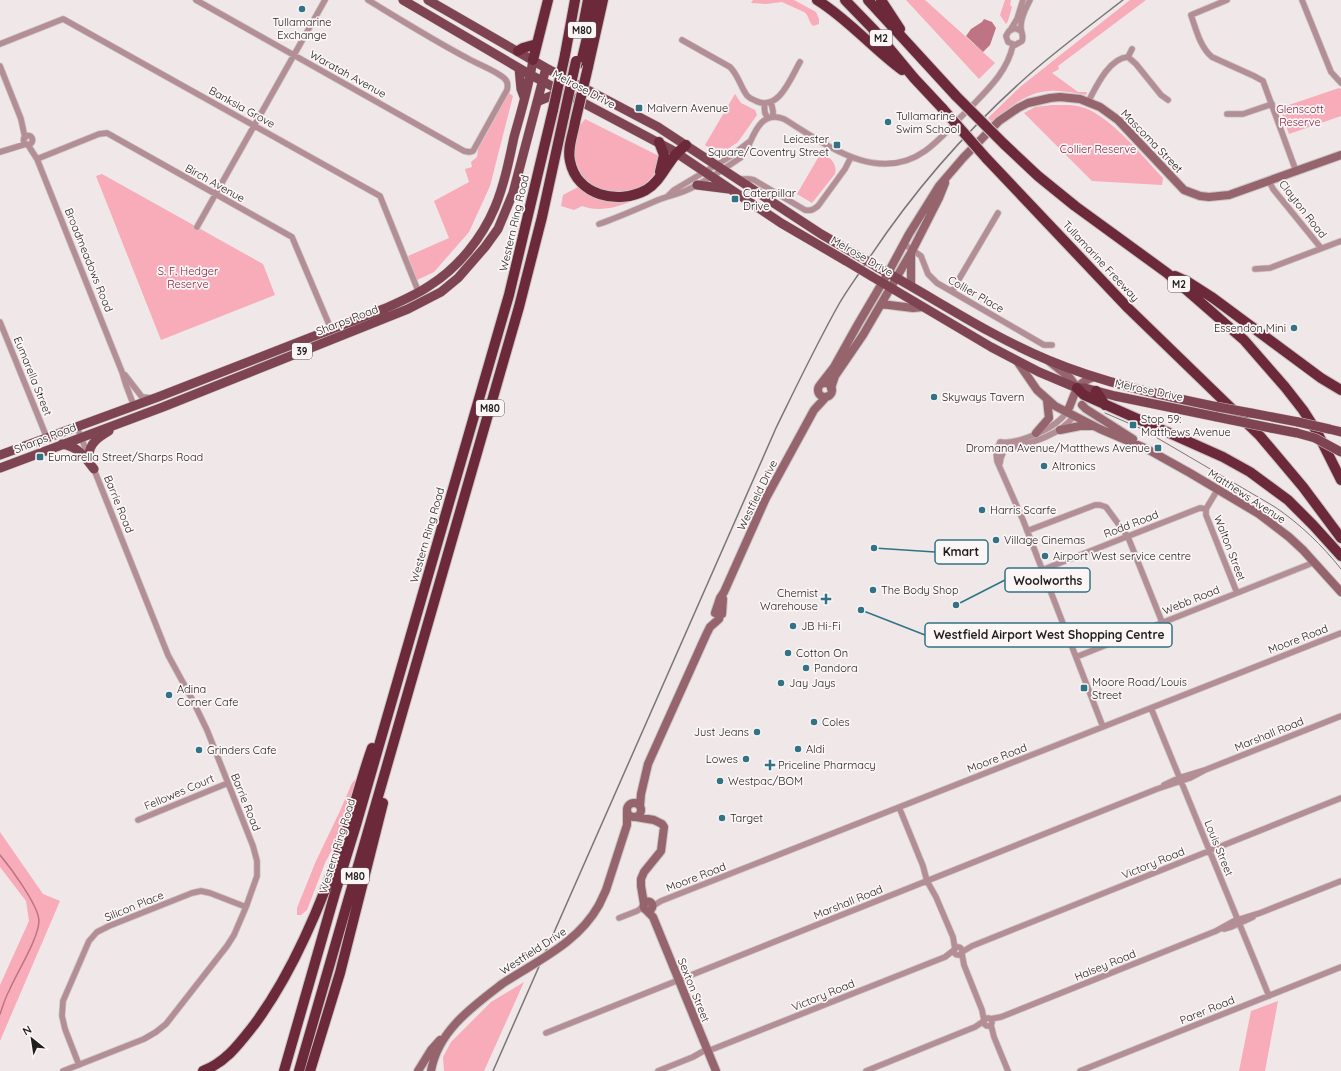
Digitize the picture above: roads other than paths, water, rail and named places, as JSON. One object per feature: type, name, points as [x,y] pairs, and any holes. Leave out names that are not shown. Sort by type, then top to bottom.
[{"type":"highway","points":[[533,60],[548,0]]},
{"type":"highway","name":"M80","points":[[299,1071],[519,307],[569,119],[582,64],[588,0]]},
{"type":"highway","points":[[582,64],[596,0]]},
{"type":"highway","points":[[582,64],[603,0]]},
{"type":"highway","points":[[817,0],[828,7],[889,60],[914,78]]},
{"type":"highway","name":"Tullamarine Freeway","points":[[845,0],[876,31],[914,78],[986,158],[1033,205],[1128,308],[1260,436],[1303,487],[1341,538]]},
{"type":"highway","name":"Tullamarine Freeway","points":[[868,0],[956,96],[1038,176],[1075,206],[1167,273],[1244,340],[1285,387],[1317,432],[1341,480]]},
{"type":"highway","points":[[881,0],[909,44]]},
{"type":"highway","name":"Western Ring Road","points":[[284,1071],[509,295],[553,110],[574,3]]},
{"type":"highway","points":[[518,51],[522,48],[537,44]]},
{"type":"highway","points":[[569,119],[570,161],[575,174],[579,180],[591,190],[605,196],[623,198],[647,189],[659,178],[677,153],[686,145]]},
{"type":"highway","points":[[658,142],[664,155],[659,178]]},
{"type":"highway","points":[[1167,273],[1188,282],[1213,298],[1330,385],[1341,390]]},
{"type":"highway","points":[[1077,388],[1083,394],[1094,395],[1105,405],[1216,454],[1250,472],[1288,500],[1341,556]]},
{"type":"highway","points":[[1082,405],[1094,395]]},
{"type":"highway","points":[[203,1071],[218,1064],[228,1056],[269,1005],[305,936],[346,834],[366,766],[403,662]]},
{"type":"highway","points":[[310,1071],[340,973],[355,917],[407,698]]},
{"type":"main road","name":"Melrose Drive","points":[[403,0],[542,81],[677,153],[781,223],[923,307],[1017,361],[1077,388]]},
{"type":"main road","name":"Melrose Drive","points":[[428,0],[546,68],[647,121],[724,169],[821,234],[877,267],[1011,342],[1048,360],[1094,377],[1156,394],[1329,429],[1341,430]]},
{"type":"main road","name":"Sharps Road","points":[[0,456],[158,397],[386,308],[430,286],[465,254],[484,229],[495,207],[501,189],[533,60]]},
{"type":"main road","name":"39","points":[[519,68],[521,89],[524,97]]},
{"type":"main road","name":"Sharps Road","points":[[0,468],[163,407],[424,302],[441,292],[458,278],[472,263],[493,235],[506,212],[513,193],[546,68]]},
{"type":"main road","points":[[537,102],[548,96],[555,95],[560,91]]},
{"type":"main road","name":"Mascoma Street","points":[[891,288],[892,275],[904,244],[939,186],[963,158],[999,121],[1028,103],[1060,97],[1088,102],[1100,107],[1113,116],[1184,190],[1193,194],[1209,197],[1229,195],[1341,156]]},
{"type":"main road","name":"Mascoma Street","points":[[883,282],[892,275],[911,252],[939,198],[947,178]]},
{"type":"main road","points":[[698,185],[733,190]]},
{"type":"main road","points":[[484,229],[493,235]]},
{"type":"main road","points":[[911,252],[911,286]]},
{"type":"main road","name":"Westfield Drive","points":[[814,410],[819,387],[834,367],[883,282]]},
{"type":"main road","points":[[831,388],[826,384],[819,387],[820,395],[826,397],[831,394],[831,388],[835,376],[863,335],[891,288]]},
{"type":"main road","points":[[881,304],[913,308],[923,307]]},
{"type":"main road","points":[[1048,360],[1070,378],[1081,396],[1082,405],[1071,414]]},
{"type":"main road","name":"Matthews Avenue","points":[[1017,361],[1034,386],[1047,400],[1094,426],[1147,449]]},
{"type":"main road","points":[[1071,414],[1077,388],[1083,381],[1094,377]]},
{"type":"main road","points":[[1094,395],[1098,384],[1104,380]]},
{"type":"main road","name":"Melrose Drive","points":[[1094,395],[1217,417],[1315,438],[1341,452]]},
{"type":"main road","name":"Westfield Drive","points":[[640,807],[641,794],[648,764],[706,635],[709,622],[718,615],[716,606],[724,592],[766,498],[814,410],[826,397]]},
{"type":"main road","points":[[1036,433],[1049,417],[1047,400]]},
{"type":"main road","name":"Matthews Avenue","points":[[1082,405],[1147,449],[1259,514],[1289,537],[1315,562],[1341,592]]},
{"type":"main road","points":[[134,406],[139,409],[163,407]]},
{"type":"main road","points":[[89,456],[89,448],[97,440],[131,419]]},
{"type":"main road","points":[[1060,430],[1080,426],[1094,426]]},
{"type":"main road","points":[[62,444],[73,446],[94,469]]},
{"type":"main road","points":[[641,794],[629,808],[630,816],[654,820]]},
{"type":"main road","points":[[627,825],[640,813],[640,807],[636,803],[629,808]]},
{"type":"main road","name":"Sexton Street","points":[[640,807],[654,820],[664,825],[663,845],[660,853],[642,876],[642,890],[647,908],[716,1071]]},
{"type":"main road","name":"Westfield Drive","points":[[418,1071],[434,1046],[471,1008],[502,984],[571,940],[588,922],[600,905],[606,890],[627,825],[629,808]]},
{"type":"main road","name":"Westfield Drive","points":[[431,1071],[434,1060],[447,1034]]},
{"type":"street","name":"Waratah Avenue","points":[[196,0],[464,150],[471,152],[476,147],[507,90],[507,82],[501,76],[478,65],[368,0]]},
{"type":"street","points":[[197,227],[325,0]]},
{"type":"street","points":[[1023,0],[1016,19],[1006,38],[1008,42],[1013,45],[1019,44],[1022,41],[1022,16],[1030,0]]},
{"type":"street","points":[[1227,0],[1191,15],[1202,45],[1212,57],[1263,81],[1296,171]]},
{"type":"street","points":[[1302,0],[1329,66],[1340,80]]},
{"type":"street","name":"Banksia Grove","points":[[0,44],[63,19],[66,20],[380,196],[418,293]]},
{"type":"street","points":[[1011,29],[1017,28],[1021,31]]},
{"type":"street","points":[[682,40],[730,68],[734,72],[748,96],[758,102],[771,102],[777,99],[800,62]]},
{"type":"street","points":[[599,224],[668,196],[680,193],[713,176],[740,158],[747,151],[749,142],[760,123],[771,118],[784,119],[851,157],[868,162],[885,164],[909,159],[925,151],[942,136],[998,77],[1010,56],[1013,45]]},
{"type":"street","points":[[1088,102],[1104,74],[1121,59],[1128,57],[1132,49]]},
{"type":"street","points":[[1128,57],[1168,100]]},
{"type":"street","name":"Broadmeadows Road","points":[[0,66],[28,141],[37,158],[122,372],[134,406]]},
{"type":"street","points":[[771,102],[773,111],[771,118]]},
{"type":"street","points":[[764,103],[765,113],[771,118]]},
{"type":"street","points":[[1227,114],[1243,114],[1272,104]]},
{"type":"street","name":"Birch Avenue","points":[[37,158],[105,132],[292,237],[330,329]]},
{"type":"street","points":[[0,152],[28,141]]},
{"type":"street","points":[[668,196],[674,190],[731,156],[749,142]]},
{"type":"street","points":[[738,179],[754,180],[805,210],[810,210],[814,209],[840,177],[851,157]]},
{"type":"street","name":"Clayton Road","points":[[1269,181],[1273,189],[1321,248]]},
{"type":"street","points":[[952,291],[998,213]]},
{"type":"street","points":[[1255,269],[1270,268],[1341,241]]},
{"type":"street","name":"Collier Place","points":[[904,244],[911,252],[922,258],[924,266],[930,276],[937,283],[1045,346],[1052,345]]},
{"type":"street","name":"Eumarella Street","points":[[0,322],[46,438]]},
{"type":"street","name":"Broadmeadows Road","points":[[122,372],[142,397],[158,397]]},
{"type":"street","points":[[1002,445],[1024,444],[1060,430],[1071,414]]},
{"type":"street","points":[[1071,414],[1036,433],[1002,445],[996,453],[1103,727]]},
{"type":"street","name":"Barrie Road","points":[[63,1071],[144,1039],[166,1024],[234,935],[257,876],[257,861],[253,846],[207,730],[168,656],[77,427]]},
{"type":"street","points":[[1206,510],[1218,489]]},
{"type":"street","points":[[1027,531],[1095,505],[1106,507],[1128,536],[1162,622]]},
{"type":"street","name":"Rodd Road","points":[[1042,570],[1200,508],[1206,510]]},
{"type":"street","name":"Walton Street","points":[[1206,510],[1206,515],[1237,593]]},
{"type":"street","name":"Webb Road","points":[[1076,657],[1315,562]]},
{"type":"street","name":"Moore Road","points":[[619,918],[1341,633]]},
{"type":"street","name":"Louis Street","points":[[1151,708],[1269,996]]},
{"type":"street","name":"Marshall Road","points":[[546,1032],[1341,716]]},
{"type":"street","name":"Fellowes Court","points":[[138,820],[228,783]]},
{"type":"street","name":"Victory Road","points":[[658,1071],[1341,798]]},
{"type":"street","points":[[899,808],[1008,1071]]},
{"type":"street","name":"Halsey Road","points":[[866,1071],[1341,881]]},
{"type":"street","name":"Silicon Place","points":[[79,1065],[65,1029],[62,1016],[63,1001],[89,941],[97,932],[192,893],[201,891],[246,907]]},
{"type":"street","name":"Parer Road","points":[[1080,1071],[1341,967]]},
{"type":"waterway","points":[[0,855],[17,877],[29,897],[38,914],[39,921],[35,937],[5,999],[0,1014]]},
{"type":"tram line","points":[[1105,413],[1142,429],[1275,507],[1310,535],[1341,569]]},
{"type":"railway","points":[[493,1071],[776,428],[814,350],[839,304],[899,216],[961,141],[1031,73],[1123,0]]},
{"type":"place","name":"Tullamarine Exchange","points":[[302,9]]},
{"type":"place","name":"Malvern Avenue","points":[[639,108]]},
{"type":"place","name":"Tullamarine Swim School","points":[[888,122]]},
{"type":"place","name":"Leicester Square/Coventry Street","points":[[837,145]]},
{"type":"place","name":"Caterpillar Drive","points":[[735,199]]},
{"type":"place","name":"Essendon Mini","points":[[1294,328]]},
{"type":"place","name":"Skyways Tavern","points":[[934,397]]},
{"type":"place","name":"Stop 59: Matthews Avenue","points":[[1133,425]]},
{"type":"place","name":"Dromana Avenue/Matthews Avenue","points":[[1158,448]]},
{"type":"place","name":"Eumarella Street/Sharps Road","points":[[40,457]]},
{"type":"place","name":"Altronics","points":[[1044,466]]},
{"type":"place","name":"Harris Scarfe","points":[[982,510]]},
{"type":"place","name":"Village Cinemas","points":[[996,540]]},
{"type":"place","name":"Kmart","points":[[874,548]]},
{"type":"place","name":"Airport West service centre","points":[[1045,556]]},
{"type":"place","name":"The Body Shop","points":[[873,590]]},
{"type":"place","name":"Chemist Warehouse","points":[[826,599]]},
{"type":"place","name":"Woolworths","points":[[956,605]]},
{"type":"place","name":"Westfield Airport West Shopping Centre","points":[[861,610]]},
{"type":"place","name":"JB Hi-Fi","points":[[793,626]]},
{"type":"place","name":"Cotton On","points":[[788,653]]},
{"type":"place","name":"Pandora","points":[[806,668]]},
{"type":"place","name":"Jay Jays","points":[[781,683]]},
{"type":"place","name":"Moore Road/Louis Street","points":[[1084,688]]},
{"type":"place","name":"Adina Corner Cafe","points":[[169,695]]},
{"type":"place","name":"Coles","points":[[814,722]]},
{"type":"place","name":"Just Jeans","points":[[757,732]]},
{"type":"place","name":"Aldi","points":[[798,749]]},
{"type":"place","name":"Grinders Cafe","points":[[199,750]]},
{"type":"place","name":"Lowes","points":[[746,759]]},
{"type":"place","name":"Priceline Pharmacy","points":[[770,765]]},
{"type":"place","name":"Westpac/BOM","points":[[720,781]]},
{"type":"place","name":"Target","points":[[722,818]]},
{"type":"park label","name":"Glenscott Reserve","points":[[1300,115]]},
{"type":"park label","name":"Collier Reserve","points":[[1098,149]]},
{"type":"park label","name":"S. F. Hedger Reserve","points":[[188,277]]}]
